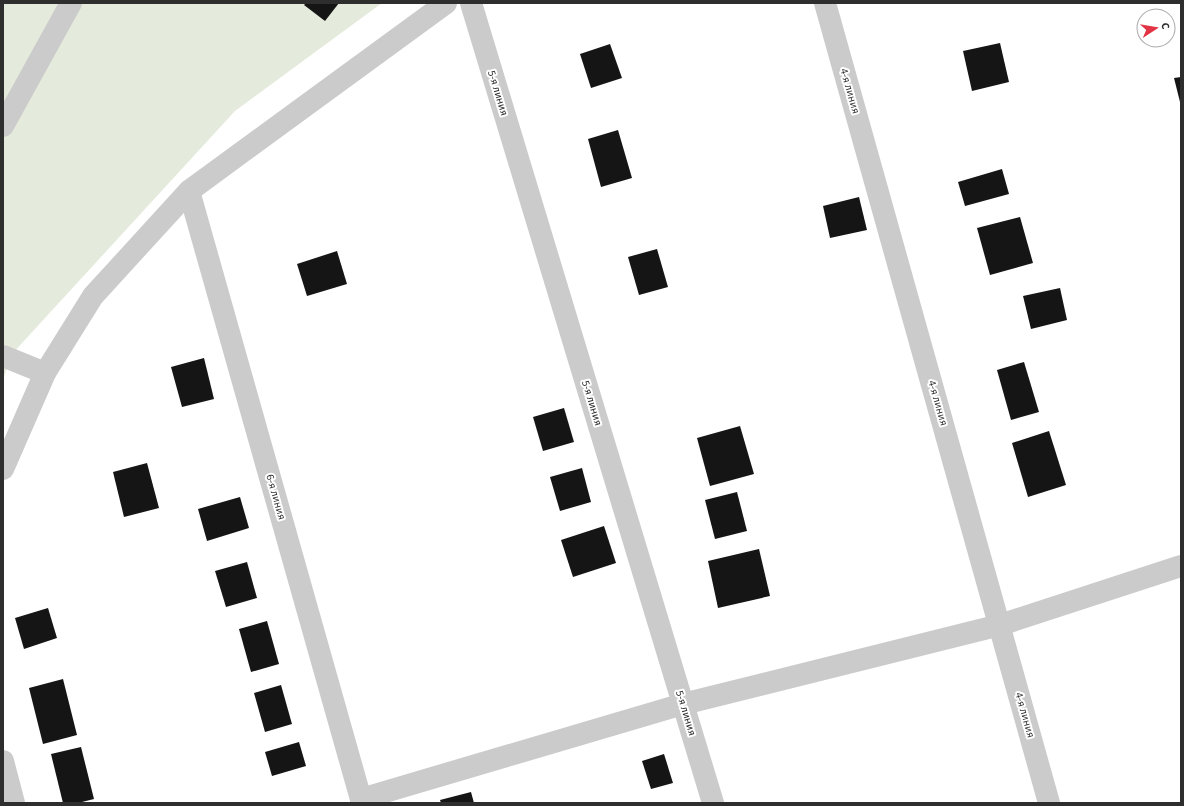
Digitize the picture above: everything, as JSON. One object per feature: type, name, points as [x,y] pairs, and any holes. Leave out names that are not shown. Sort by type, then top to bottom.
[{"type":"street","points":[[3,126],[71,3]]},
{"type":"street","points":[[3,469],[45,373],[93,296],[189,190],[446,3]]},
{"type":"street","name":"5-я линия","points":[[471,3],[713,803]]},
{"type":"street","name":"4-я линия","points":[[825,3],[1049,803]]},
{"type":"street","name":"6-я линия","points":[[189,190],[361,801]]},
{"type":"street","points":[[3,356],[45,373]]},
{"type":"street","points":[[361,801],[683,704],[1000,625],[1181,566]]},
{"type":"street","points":[[3,762],[14,803]]},
{"type":"green space","points":[[3,3],[382,3],[235,111],[12,354],[3,379]]},
{"type":"building","points":[[306,3],[339,3],[325,21],[304,5]]},
{"type":"building","points":[[1000,43],[1009,82],[972,91],[963,51]]},
{"type":"building","points":[[610,44],[622,78],[591,88],[580,54]]},
{"type":"building","points":[[1181,77],[1181,102],[1180,102],[1174,78]]},
{"type":"building","points":[[618,130],[632,178],[601,187],[588,139]]},
{"type":"building","points":[[1002,169],[1009,194],[965,206],[958,182]]},
{"type":"building","points":[[859,197],[867,230],[830,238],[823,206]]},
{"type":"building","points":[[1020,217],[1033,263],[990,275],[977,228]]},
{"type":"building","points":[[657,249],[668,287],[639,295],[628,257]]},
{"type":"building","points":[[337,251],[347,284],[307,296],[297,264]]},
{"type":"building","points":[[1060,288],[1067,320],[1031,329],[1023,296]]},
{"type":"building","points":[[204,358],[214,399],[182,407],[171,367]]},
{"type":"building","points":[[1024,362],[1039,412],[1011,420],[997,370]]},
{"type":"building","points":[[564,408],[574,442],[543,451],[533,417]]},
{"type":"building","points":[[740,426],[754,474],[710,486],[697,438]]},
{"type":"building","points":[[1049,431],[1066,485],[1028,497],[1012,443]]},
{"type":"building","points":[[147,463],[159,508],[124,517],[113,472]]},
{"type":"building","points":[[582,468],[591,502],[560,511],[550,477]]},
{"type":"building","points":[[737,492],[747,531],[715,539],[705,500]]},
{"type":"building","points":[[240,497],[249,528],[207,541],[198,509]]},
{"type":"building","points":[[604,526],[616,563],[573,577],[561,540]]},
{"type":"building","points":[[759,549],[770,596],[718,608],[708,561]]},
{"type":"building","points":[[247,562],[257,598],[226,607],[215,571]]},
{"type":"building","points":[[48,608],[57,638],[24,649],[15,618]]},
{"type":"building","points":[[267,621],[279,664],[251,672],[239,629]]},
{"type":"building","points":[[63,679],[77,735],[43,744],[29,688]]},
{"type":"building","points":[[281,685],[292,724],[265,732],[254,693]]},
{"type":"building","points":[[299,742],[306,766],[272,776],[265,752]]},
{"type":"building","points":[[81,747],[94,799],[78,803],[63,803],[51,754]]},
{"type":"building","points":[[664,754],[673,783],[651,789],[642,761]]},
{"type":"building","points":[[471,792],[474,803],[441,803],[440,800]]}]
